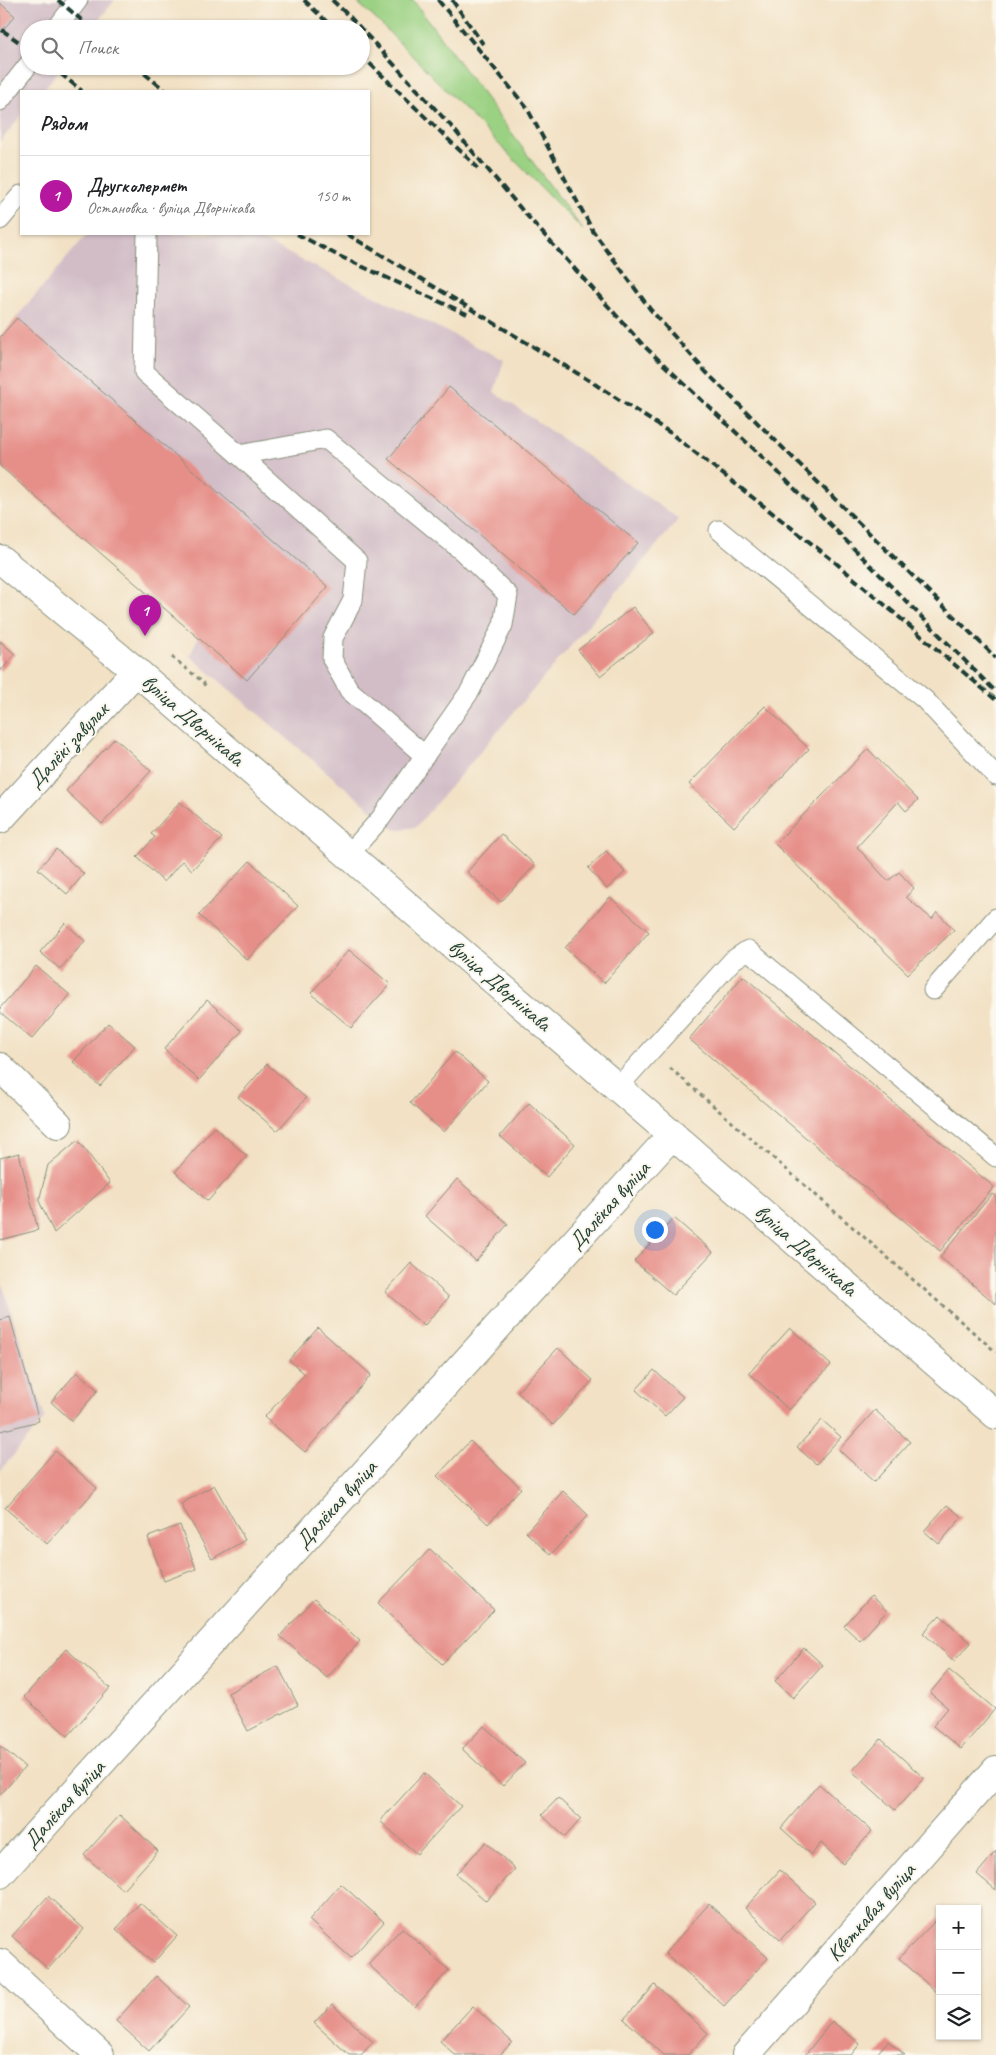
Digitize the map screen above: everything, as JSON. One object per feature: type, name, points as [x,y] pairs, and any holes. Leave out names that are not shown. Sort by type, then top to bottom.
[{"type":"street","name":"вуліца Дворнікава","points":[[0,559],[136,671],[996,1415]]},
{"type":"street","name":"Далёкі завулак","points":[[0,819],[136,671]]},
{"type":"street","points":[[0,1067],[58,1124]]},
{"type":"street","name":"Далёкая вуліца","points":[[0,1874],[673,1134]]},
{"type":"street","name":"Кветкавая вуліца","points":[[746,2055],[996,1770]]},
{"type":"street","points":[[0,1963],[100,2055]]},
{"type":"lane","points":[[63,20],[78,0]]},
{"type":"lane","points":[[0,101],[20,75]]},
{"type":"lane","points":[[0,220],[20,196]]},
{"type":"lane","points":[[147,235],[144,372],[357,561],[352,600],[333,638],[332,659],[349,690],[425,756]]},
{"type":"lane","points":[[239,455],[326,439],[462,551],[508,595],[504,625],[470,691],[381,818],[348,855]]},
{"type":"lane","points":[[718,530],[925,700],[996,776]]},
{"type":"lane","points":[[933,990],[996,918]]},
{"type":"lane","points":[[618,1087],[733,960],[748,950],[996,1157]]},
{"type":"path","points":[[651,1051],[996,1352]]},
{"type":"shaded area","points":[[0,0],[115,0],[98,20],[20,20],[20,75],[55,75],[43,90],[20,90],[20,117],[0,142]]},
{"type":"shaded area","points":[[86,235],[251,235],[504,360],[494,392],[679,519],[416,827],[395,830],[190,656],[198,637],[0,466],[0,337]]},
{"type":"shaded area","points":[[0,1277],[45,1418],[0,1471]]},
{"type":"green space","points":[[355,0],[413,0],[583,230],[382,25]]},
{"type":"building","points":[[0,3],[15,16],[0,33]]},
{"type":"building","points":[[17,318],[328,587],[247,680],[0,466],[0,337]]},
{"type":"building","points":[[449,387],[638,543],[574,614],[388,459]]},
{"type":"building","points":[[633,607],[654,633],[600,676],[578,650]]},
{"type":"building","points":[[0,641],[15,654],[0,672]]},
{"type":"building","points":[[765,706],[809,749],[734,827],[689,784]]},
{"type":"building","points":[[115,738],[151,771],[102,824],[66,791]]},
{"type":"building","points":[[868,749],[918,800],[906,811],[898,802],[857,847],[888,881],[899,872],[914,888],[906,897],[932,919],[937,912],[954,930],[908,974],[775,844]]},
{"type":"building","points":[[180,802],[222,838],[192,870],[182,861],[164,882],[137,857],[155,837],[151,834]]},
{"type":"building","points":[[501,834],[535,865],[501,902],[467,872]]},
{"type":"building","points":[[56,849],[84,874],[67,894],[38,869]]},
{"type":"building","points":[[606,851],[625,872],[607,889],[588,868]]},
{"type":"building","points":[[250,861],[298,906],[247,960],[199,915]]},
{"type":"building","points":[[610,897],[649,932],[604,983],[565,948]]},
{"type":"building","points":[[65,923],[85,941],[60,969],[40,952]]},
{"type":"building","points":[[349,950],[390,984],[351,1028],[311,993]]},
{"type":"building","points":[[36,966],[70,995],[32,1039],[0,1012],[0,1008]]},
{"type":"building","points":[[743,976],[994,1187],[940,1251],[689,1039]]},
{"type":"building","points":[[207,1000],[242,1031],[199,1080],[164,1049]]},
{"type":"building","points":[[108,1023],[135,1046],[100,1086],[73,1062]]},
{"type":"building","points":[[455,1052],[488,1081],[444,1132],[410,1103]]},
{"type":"building","points":[[267,1064],[306,1098],[277,1131],[238,1097]]},
{"type":"building","points":[[529,1103],[575,1144],[547,1177],[500,1136]]},
{"type":"building","points":[[214,1127],[247,1156],[208,1201],[175,1172]]},
{"type":"building","points":[[78,1140],[110,1183],[54,1233],[39,1201],[48,1165]]},
{"type":"building","points":[[19,1153],[38,1230],[0,1240],[0,1158]]},
{"type":"building","points":[[457,1179],[508,1224],[476,1261],[425,1216]]},
{"type":"building","points":[[992,1194],[996,1197],[996,1304],[940,1257]]},
{"type":"building","points":[[674,1218],[713,1252],[673,1295],[634,1261]]},
{"type":"building","points":[[411,1263],[449,1297],[424,1326],[385,1292]]},
{"type":"building","points":[[10,1317],[39,1421],[0,1431],[0,1320]]},
{"type":"building","points":[[318,1328],[371,1375],[305,1452],[264,1417],[305,1374],[289,1360]]},
{"type":"building","points":[[790,1328],[831,1365],[789,1410],[749,1373]]},
{"type":"building","points":[[558,1348],[593,1380],[553,1425],[517,1392]]},
{"type":"building","points":[[654,1370],[683,1397],[665,1416],[636,1390]]},
{"type":"building","points":[[77,1372],[98,1390],[72,1421],[51,1402]]},
{"type":"building","points":[[875,1410],[910,1442],[874,1482],[839,1450]]},
{"type":"building","points":[[822,1420],[841,1437],[816,1464],[797,1447]]},
{"type":"building","points":[[470,1441],[521,1488],[488,1524],[437,1476]]},
{"type":"building","points":[[55,1451],[97,1488],[47,1544],[5,1508]]},
{"type":"building","points":[[214,1485],[245,1540],[212,1559],[181,1504]]},
{"type":"building","points":[[563,1491],[588,1515],[550,1555],[526,1532]]},
{"type":"building","points":[[947,1505],[962,1517],[939,1544],[924,1531]]},
{"type":"building","points":[[180,1525],[196,1569],[164,1581],[148,1537]]},
{"type":"building","points":[[430,1549],[494,1610],[442,1664],[378,1603]]},
{"type":"building","points":[[871,1596],[887,1611],[860,1641],[844,1626]]},
{"type":"building","points":[[314,1599],[360,1641],[327,1678],[280,1636]]},
{"type":"building","points":[[940,1615],[971,1643],[954,1661],[923,1633]]},
{"type":"building","points":[[804,1648],[823,1665],[793,1698],[775,1681]]},
{"type":"building","points":[[66,1649],[110,1688],[68,1736],[24,1697]]},
{"type":"building","points":[[278,1666],[298,1705],[248,1731],[228,1693]]},
{"type":"building","points":[[949,1670],[995,1709],[961,1749],[933,1726],[948,1708],[930,1693]]},
{"type":"building","points":[[484,1726],[525,1763],[503,1786],[462,1749]]},
{"type":"building","points":[[881,1739],[924,1778],[895,1810],[852,1771]]},
{"type":"building","points":[[0,1746],[25,1767],[0,1795]]},
{"type":"building","points":[[424,1773],[461,1806],[417,1854],[380,1821]]},
{"type":"building","points":[[819,1784],[872,1831],[843,1864],[821,1843],[811,1855],[781,1828]]},
{"type":"building","points":[[558,1798],[581,1819],[565,1837],[542,1815]]},
{"type":"building","points":[[120,1815],[158,1851],[123,1890],[84,1855]]},
{"type":"building","points":[[486,1842],[515,1869],[486,1901],[456,1874]]},
{"type":"building","points":[[996,1851],[996,1890],[977,1874]]},
{"type":"building","points":[[780,1870],[815,1902],[780,1940],[745,1908]]},
{"type":"building","points":[[341,1884],[384,1922],[351,1958],[309,1920]]},
{"type":"building","points":[[48,1896],[84,1929],[48,1969],[12,1936]]},
{"type":"building","points":[[140,1903],[177,1936],[153,1963],[116,1929]]},
{"type":"building","points":[[709,1904],[768,1958],[724,2006],[665,1953]]},
{"type":"building","points":[[936,1920],[936,1992],[899,1958]]},
{"type":"building","points":[[402,1928],[449,1970],[415,2007],[368,1964]]},
{"type":"building","points":[[156,1976],[189,2007],[149,2051],[116,2021]]},
{"type":"building","points":[[655,1985],[708,2033],[688,2055],[664,2055],[624,2019]]},
{"type":"building","points":[[332,2004],[373,2042],[361,2055],[349,2055],[314,2023]]},
{"type":"building","points":[[473,2006],[512,2042],[500,2055],[455,2055],[440,2041]]},
{"type":"building","points":[[832,2021],[860,2044],[851,2055],[805,2055]]},
{"type":"building","points":[[888,2041],[905,2055],[876,2055]]},
{"type":"railway","points":[[58,0],[81,20]]},
{"type":"railway","points":[[304,0],[325,20]]},
{"type":"railway","points":[[332,0],[353,20]]},
{"type":"railway","points":[[438,0],[527,108],[593,231],[650,309],[706,372],[996,658]]},
{"type":"railway","points":[[452,0],[483,44]]},
{"type":"railway","points":[[2,30],[20,43]]},
{"type":"railway","points":[[370,39],[451,126],[522,210],[643,345],[774,468],[996,692]]},
{"type":"railway","points":[[370,64],[478,168]]},
{"type":"railway","points":[[62,75],[81,90]]},
{"type":"railway","points":[[146,75],[165,90]]},
{"type":"railway","points":[[299,235],[339,256],[467,314]]},
{"type":"railway","points":[[349,235],[590,381],[669,432],[830,558],[996,700]]},
{"type":"place","name":"Другколермет","points":[[145,636]]}]
